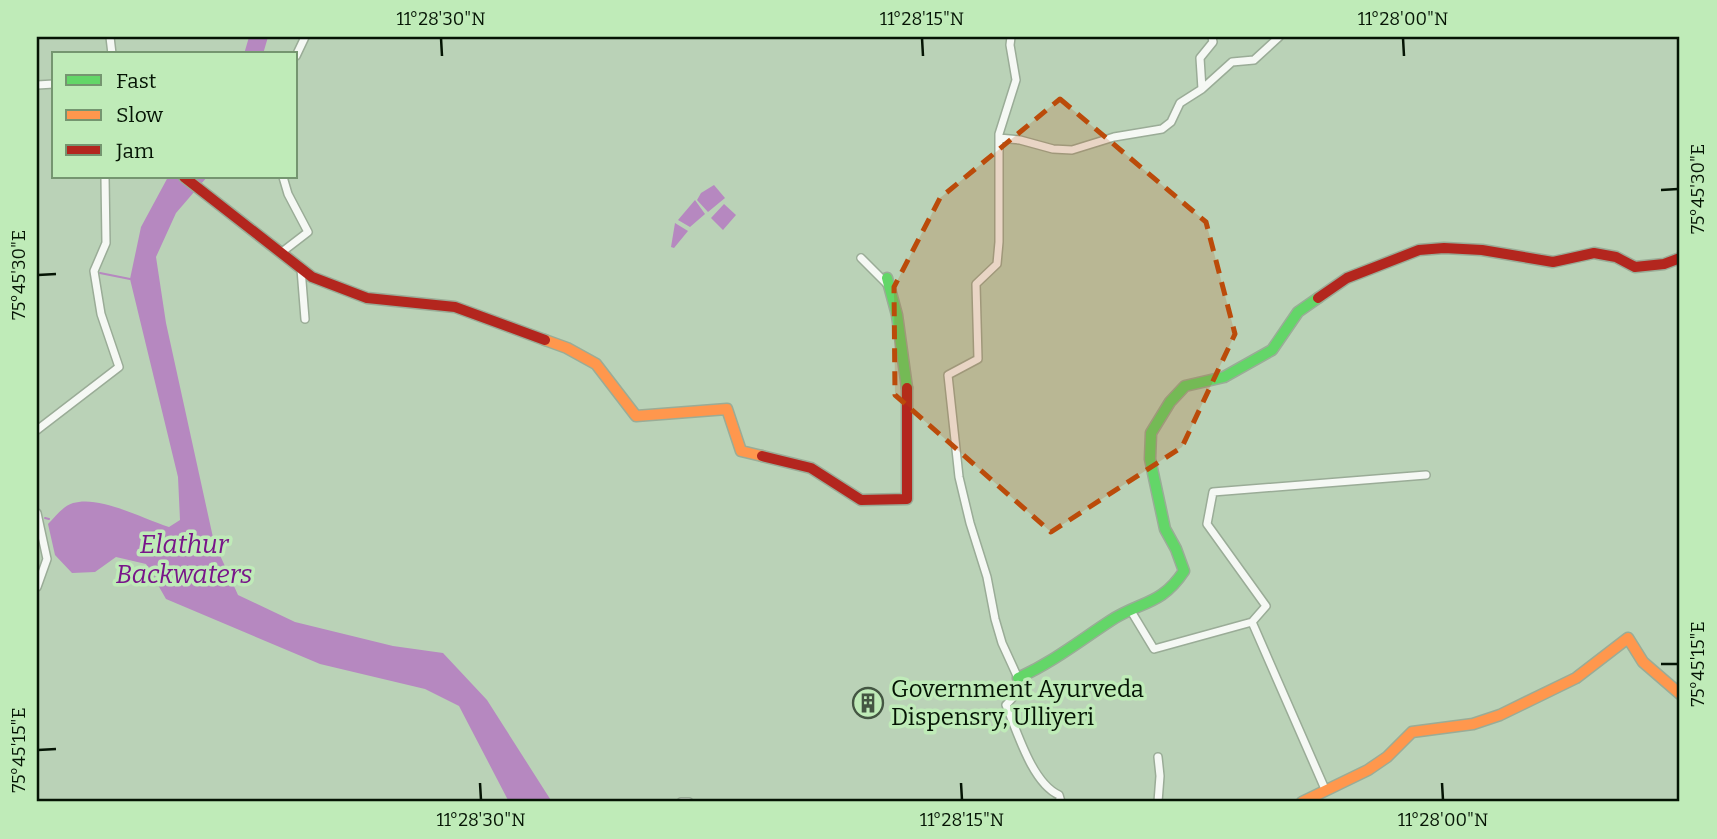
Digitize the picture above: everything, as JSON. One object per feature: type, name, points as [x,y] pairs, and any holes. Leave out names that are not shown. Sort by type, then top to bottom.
[{"type":"street","points":[[1011,37],[1016,80],[999,138],[997,264],[976,284],[978,359],[948,375],[959,477],[1002,643],[1018,678],[1017,692],[1006,705],[1037,776],[1049,791],[1059,795],[1061,802]]},
{"type":"street","points":[[1202,89],[1200,58],[1213,42],[1212,37]]},
{"type":"street","points":[[999,138],[1072,150],[1114,137],[1162,129],[1171,122],[1180,103],[1202,89],[1232,62],[1254,60],[1279,37]]},
{"type":"street","points":[[37,430],[119,367],[101,314],[94,271],[106,243],[105,178]]},
{"type":"street","points":[[185,178],[312,277],[368,298],[455,307],[567,348],[596,364],[636,416],[726,409],[741,451],[811,468],[861,500],[907,499],[908,400],[897,315],[888,282],[861,257]]},
{"type":"street","points":[[282,252],[308,232],[288,194],[283,178]]},
{"type":"street","points":[[1018,678],[1050,663],[1113,619],[1144,606],[1173,588],[1184,571],[1165,529],[1150,460],[1151,433],[1170,402],[1185,386],[1224,377],[1245,363],[1272,351],[1298,312],[1328,290],[1347,278],[1419,250],[1482,250],[1553,262],[1594,253],[1616,257],[1635,267],[1664,264],[1680,258]]},
{"type":"street","points":[[301,268],[305,319]]},
{"type":"street","points":[[1131,611],[1154,649],[1252,622],[1266,606],[1207,524],[1213,492],[1426,475]]},
{"type":"street","points":[[37,513],[47,559],[37,587]]},
{"type":"street","points":[[1252,622],[1325,789]]},
{"type":"street","points":[[1302,802],[1368,770],[1387,757],[1412,732],[1473,724],[1500,715],[1576,678],[1628,638],[1643,662],[1680,694]]},
{"type":"street","points":[[1158,757],[1158,802]]},
{"type":"street","points":[[681,802],[689,802]]},
{"type":"highlighted area","points":[[1060,99],[1206,222],[1235,334],[1182,447],[1051,532],[895,395],[894,287],[940,198]]},
{"type":"water","points":[[249,37],[268,37],[264,52],[245,52]]},
{"type":"water","name":"Elathur Backwaters","points":[[167,178],[206,178],[176,213],[156,257],[166,323],[214,542],[238,595],[295,622],[393,646],[443,653],[487,700],[552,802],[509,802],[459,706],[425,689],[320,664],[166,599],[146,564],[116,557],[95,572],[72,573],[55,555],[48,524],[69,504],[96,502],[169,527],[180,520],[178,477],[130,279],[141,227]]},
{"type":"water","points":[[714,185],[725,198],[708,212],[697,200],[701,193]]},
{"type":"water","points":[[695,200],[705,214],[690,227],[678,220]]},
{"type":"water","points":[[724,204],[736,215],[723,230],[711,218]]},
{"type":"water","points":[[675,223],[688,231],[674,248],[671,247]]},
{"type":"waterway","points":[[100,273],[130,279]]},
{"type":"waterway","points":[[45,518],[49,519]]},
{"type":"traffic: fast","points":[[887,278],[897,315],[907,388]]},
{"type":"traffic: fast","points":[[1018,678],[1110,621],[1158,597],[1167,591],[1184,571],[1165,529],[1150,459],[1151,433],[1170,402],[1185,386],[1224,377],[1272,350],[1298,312],[1318,298]]},
{"type":"traffic: slow","points":[[545,340],[567,348],[596,364],[636,416],[727,409],[741,451],[762,456]]},
{"type":"traffic: slow","points":[[1302,802],[1368,770],[1387,757],[1412,732],[1473,724],[1500,715],[1576,678],[1628,638],[1643,662],[1680,694]]},
{"type":"traffic: jam","points":[[185,178],[312,277],[367,298],[455,307],[545,340]]},
{"type":"traffic: jam","points":[[1318,298],[1347,278],[1419,250],[1482,250],[1553,262],[1594,253],[1616,257],[1635,267],[1664,264],[1680,258]]},
{"type":"traffic: jam","points":[[762,456],[811,468],[861,500],[907,499],[907,388]]},
{"type":"place","name":"Government Ayurveda Dispensry, Ulliyeri","points":[[868,703]]}]
